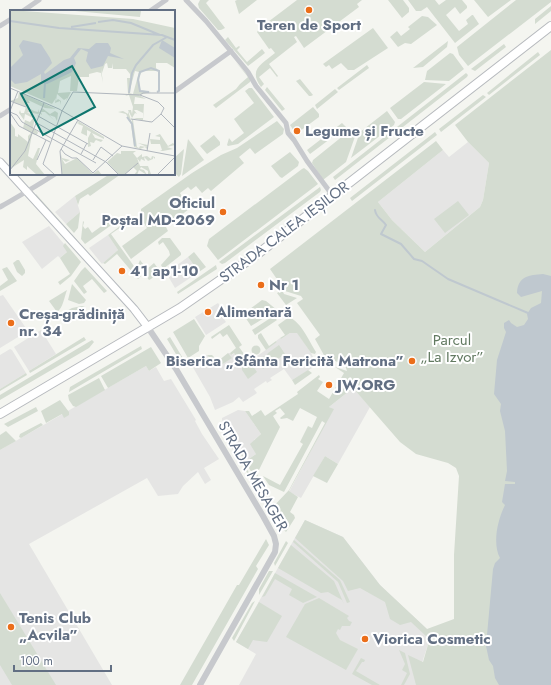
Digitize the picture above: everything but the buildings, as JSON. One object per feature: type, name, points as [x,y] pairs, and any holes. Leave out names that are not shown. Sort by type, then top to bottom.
[{"type":"main road","name":"STRADA CALEA IEȘILOR","points":[[0,414],[180,308],[240,267],[551,26]]},
{"type":"main road","points":[[0,162],[10,173]]},
{"type":"main road","points":[[12,175],[148,326]]},
{"type":"street","points":[[24,10],[39,0]]},
{"type":"street","points":[[151,10],[166,0]]},
{"type":"street","points":[[186,0],[206,21],[252,76],[256,86],[286,123],[288,133],[333,196]]},
{"type":"street","points":[[0,26],[10,20]]},
{"type":"street","points":[[175,91],[231,51]]},
{"type":"street","points":[[0,116],[10,110]]},
{"type":"street","points":[[0,207],[53,175]]},
{"type":"street","name":"STRADA MESAGER","points":[[148,326],[172,362],[227,454],[274,536],[276,544],[275,552],[200,685]]},
{"type":"shaded area","points":[[468,142],[489,163],[483,200],[480,207],[425,252],[392,220],[378,202],[443,150],[449,157]]},
{"type":"shaded area","points":[[75,196],[80,212],[66,224],[55,212]]},
{"type":"shaded area","points":[[49,226],[69,250],[60,258],[58,256],[42,269],[22,242]]},
{"type":"shaded area","points":[[108,235],[118,250],[102,264],[89,248]]},
{"type":"shaded area","points":[[188,257],[199,272],[175,288],[168,276],[165,274]]},
{"type":"shaded area","points":[[543,274],[551,276],[551,685],[499,685],[495,678],[493,666],[489,660],[486,646],[493,569],[495,563],[500,558],[496,545],[496,538],[498,524],[505,505],[502,502],[505,484],[515,484],[515,482],[505,481],[507,471],[505,431],[500,411],[501,404],[494,394],[497,360],[506,332],[504,323],[509,320],[517,327],[524,325],[528,319],[527,314],[531,308],[541,303],[542,291],[521,297],[517,293],[520,283],[529,276]]},
{"type":"shaded area","name":"Creșa-grădiniță nr. 34","points":[[3,295],[28,331],[0,348],[0,296]]},
{"type":"shaded area","points":[[218,303],[226,315],[223,318],[226,322],[206,335],[195,317]]},
{"type":"shaded area","points":[[41,330],[56,354],[29,371],[14,347]]},
{"type":"shaded area","points":[[297,332],[317,365],[292,380],[284,369],[270,378],[272,380],[267,383],[266,381],[254,389],[257,393],[243,402],[239,397],[233,402],[215,410],[210,397],[191,364],[202,356],[207,355],[218,367],[231,358],[228,353],[232,355],[234,353],[243,366],[277,342],[276,341],[280,338],[281,339],[290,333]]},
{"type":"shaded area","points":[[10,349],[26,373],[0,389],[0,355]]},
{"type":"shaded area","points":[[146,366],[149,371],[156,367],[164,381],[171,379],[196,420],[195,421],[202,434],[219,459],[204,468],[211,480],[205,484],[198,472],[183,486],[178,494],[158,496],[147,478],[29,544],[112,685],[0,685],[0,450]]},
{"type":"shaded area","points":[[353,388],[370,407],[338,464],[325,456],[301,498],[289,492],[333,409],[329,407]]},
{"type":"shaded area","points":[[238,410],[245,411],[261,434],[254,440],[256,454],[246,461],[222,420],[222,418]]},
{"type":"shaded area","name":"Viorica Cosmetic","points":[[305,520],[343,537],[380,585],[427,629],[429,641],[416,682],[417,685],[239,685],[256,654],[236,642]]},
{"type":"green space","points":[[200,0],[209,0],[206,3],[225,28],[218,30],[199,8],[198,4]]},
{"type":"green space","points":[[257,0],[239,14],[235,1]]},
{"type":"green space","points":[[297,0],[362,0],[357,4],[359,7],[304,48],[296,36],[294,37],[297,42],[269,64],[278,76],[277,77],[270,68],[259,77],[264,84],[261,87],[257,81],[256,71],[261,64],[275,53],[271,48],[269,49],[257,32],[260,28]]},
{"type":"green space","points":[[388,0],[403,0],[409,8],[409,12],[402,18]]},
{"type":"green space","points":[[408,0],[435,0],[439,5],[446,0],[462,0],[467,8],[460,14],[455,7],[446,15],[459,31],[468,24],[466,20],[472,15],[479,24],[455,43],[427,7],[421,11],[416,11]]},
{"type":"green space","points":[[474,0],[511,0],[488,17]]},
{"type":"green space","points":[[516,0],[551,0],[551,2],[468,66],[459,55],[457,47]]},
{"type":"green space","points":[[551,6],[551,11],[535,24],[535,19]]},
{"type":"green space","points":[[422,16],[428,17],[437,25],[411,44],[405,43],[398,47],[390,37],[397,31],[401,36],[410,29],[408,27]]},
{"type":"green space","points":[[373,28],[388,48],[354,70],[348,70],[341,63],[332,69],[329,65],[326,67],[323,64]]},
{"type":"green space","points":[[228,37],[236,48],[239,46],[240,47],[237,50],[247,62],[262,49],[265,53],[248,66],[225,40]]},
{"type":"green space","points":[[448,41],[447,47],[423,67],[413,68]]},
{"type":"green space","points":[[504,44],[506,47],[475,71],[471,69]]},
{"type":"green space","name":"Parcul „La Izvor”","points":[[551,50],[551,685],[416,685],[408,655],[423,662],[429,637],[427,637],[411,622],[400,625],[390,619],[385,602],[360,588],[348,591],[343,581],[295,538],[305,520],[343,537],[380,585],[427,629],[454,619],[454,555],[459,476],[456,468],[448,463],[416,454],[400,442],[353,388],[329,407],[334,409],[289,491],[298,497],[290,512],[295,518],[286,532],[271,509],[289,490],[325,423],[322,421],[284,492],[269,485],[263,476],[280,485],[303,444],[300,442],[308,426],[312,428],[317,417],[300,408],[293,421],[287,418],[280,418],[285,414],[280,408],[275,411],[277,413],[273,416],[280,427],[257,474],[271,498],[270,503],[225,428],[226,427],[246,461],[256,454],[250,444],[261,434],[245,411],[249,411],[252,416],[261,410],[265,416],[298,394],[297,392],[319,375],[320,377],[318,379],[323,382],[317,391],[329,399],[344,373],[335,367],[347,371],[345,365],[325,357],[315,339],[320,335],[297,303],[303,299],[301,296],[285,291],[270,269],[436,141],[443,150],[378,202],[392,220],[425,252],[480,207],[483,200],[489,163],[468,142],[455,125]]},
{"type":"green space","points":[[538,52],[540,55],[489,95],[487,93]]},
{"type":"green space","points":[[450,53],[453,54],[464,69],[449,81],[425,80],[427,71]]},
{"type":"green space","points":[[235,61],[251,79],[250,82],[216,108],[213,105],[236,89],[248,77]]},
{"type":"green space","points":[[367,65],[369,68],[339,90],[337,88]]},
{"type":"green space","points":[[466,73],[468,75],[467,77],[335,180],[333,177]]},
{"type":"green space","points":[[300,79],[313,95],[309,96],[296,81]]},
{"type":"green space","points":[[424,82],[446,84],[401,119],[398,119],[390,108]]},
{"type":"green space","points":[[267,87],[285,109],[282,111],[265,90]]},
{"type":"green space","points":[[252,88],[274,117],[238,144],[228,146],[229,138],[232,142],[244,133],[234,119],[254,103],[245,91]]},
{"type":"green space","points":[[335,89],[338,92],[317,109],[315,105]]},
{"type":"green space","points":[[483,95],[486,97],[441,132],[439,129]]},
{"type":"green space","points":[[313,107],[319,114],[319,117],[296,134],[290,125]]},
{"type":"green space","points":[[387,111],[395,122],[394,125],[351,158],[360,132]]},
{"type":"green space","points":[[277,121],[284,129],[283,134],[255,154],[250,148],[239,157],[244,163],[211,191],[208,188],[202,193],[196,186],[191,190],[188,187],[180,193],[189,209],[166,227],[168,231],[131,259],[122,246],[147,228],[141,218],[144,216],[141,209],[192,173],[221,155],[237,148]]},
{"type":"green space","points":[[342,123],[346,127],[310,154],[307,150]]},
{"type":"green space","points":[[354,127],[357,131],[346,162],[323,180],[312,163],[313,160]]},
{"type":"green space","points":[[435,132],[437,135],[352,201],[350,198]]},
{"type":"green space","points":[[214,135],[220,142],[220,145],[207,154],[200,146]]},
{"type":"green space","points":[[188,139],[204,160],[182,176]]},
{"type":"green space","points":[[184,149],[181,174],[179,177],[175,173],[175,157]]},
{"type":"green space","points":[[290,152],[299,162],[298,166],[282,178],[271,166]]},
{"type":"green space","points":[[304,168],[318,184],[218,260],[207,246],[209,239]]},
{"type":"green space","points":[[108,175],[120,175],[90,196],[88,194],[80,199],[78,205],[75,196]]},
{"type":"green space","points":[[320,187],[320,192],[225,263],[222,264],[219,262]]},
{"type":"green space","points":[[36,194],[77,240],[77,243],[35,196]]},
{"type":"green space","points":[[458,201],[469,215],[445,233],[434,219]]},
{"type":"green space","points":[[80,212],[78,228],[74,233],[66,224]]},
{"type":"green space","points":[[114,217],[117,221],[85,244],[81,239],[83,221],[83,226],[85,229],[88,227],[92,233]]},
{"type":"green space","points":[[123,224],[124,225],[111,234],[141,276],[138,279],[117,254],[105,264],[103,263],[118,250],[108,235]]},
{"type":"green space","points":[[162,238],[170,238],[181,253],[181,255],[163,269],[161,265],[170,255],[163,242],[159,245],[158,242]]},
{"type":"green space","points":[[65,243],[81,262],[71,276],[60,285],[58,282],[70,274],[60,258],[67,252],[63,246]]},
{"type":"green space","points":[[194,252],[206,267],[199,272],[188,257]]},
{"type":"green space","points":[[19,260],[25,270],[25,273],[22,276],[17,272],[13,263]]},
{"type":"green space","points":[[140,260],[147,269],[154,263],[160,271],[149,280],[138,265]]},
{"type":"green space","points":[[216,265],[217,269],[178,294],[177,292]]},
{"type":"green space","points":[[7,267],[17,281],[0,291],[0,286],[8,280],[2,269]]},
{"type":"green space","points":[[85,267],[107,291],[104,293],[92,279],[83,286],[87,292],[84,294],[74,281]]},
{"type":"green space","points":[[72,284],[86,300],[84,303],[79,304],[68,300]]},
{"type":"green space","points":[[67,290],[62,305],[57,312],[49,301]]},
{"type":"green space","points":[[282,290],[284,294],[297,298],[286,305],[277,293]]},
{"type":"green space","points":[[262,300],[266,301],[277,310],[251,326],[243,314]]},
{"type":"green space","points":[[82,306],[85,307],[68,318],[65,312],[72,308]]},
{"type":"green space","points":[[272,317],[277,320],[255,335],[252,330]]},
{"type":"green space","points":[[289,317],[298,323],[316,352],[315,354],[311,353],[297,333],[290,333],[281,339],[280,338],[285,335],[278,325]]},
{"type":"green space","points":[[194,319],[205,336],[199,346],[199,351],[188,358],[173,332]]},
{"type":"green space","points":[[229,325],[242,345],[239,347],[257,372],[248,379],[234,353],[231,355],[230,353],[236,348],[227,334],[223,337],[220,333],[212,339],[211,337]]},
{"type":"green space","points":[[261,333],[269,346],[276,341],[277,342],[266,350],[258,338],[258,335]]},
{"type":"green space","points":[[84,337],[86,340],[30,373],[29,371]]},
{"type":"green space","points":[[170,337],[184,360],[180,361],[167,339]]},
{"type":"green space","points":[[92,340],[94,342],[89,348],[0,400],[0,395]]},
{"type":"green space","points":[[256,345],[261,350],[256,355],[251,350]]},
{"type":"green space","points":[[279,345],[285,354],[263,369],[258,362],[260,358],[267,355]]},
{"type":"green space","points":[[141,346],[142,349],[69,392],[70,387]]},
{"type":"green space","points":[[151,347],[161,363],[149,371],[146,366],[108,388],[101,376]]},
{"type":"green space","points":[[228,353],[232,358],[218,367],[207,355],[212,355],[218,361]]},
{"type":"green space","points":[[308,370],[312,373],[295,385],[292,380]]},
{"type":"green space","points":[[26,373],[27,375],[0,391],[0,389]]},
{"type":"green space","points":[[99,378],[105,390],[76,407],[73,406],[68,395]]},
{"type":"green space","points":[[60,400],[69,412],[69,415],[64,418],[62,414],[46,423],[41,411]]},
{"type":"green space","points":[[36,407],[38,411],[8,427],[4,424]]},
{"type":"green space","points":[[41,423],[43,425],[21,438],[19,437],[20,434]]},
{"type":"green space","points":[[223,429],[267,503],[221,430]]},
{"type":"green space","points":[[6,431],[16,441],[0,450],[0,435]]},
{"type":"green space","points":[[325,456],[338,464],[327,483],[313,476]]},
{"type":"green space","points":[[266,539],[269,545],[256,566],[258,569],[192,685],[180,685],[237,585],[239,585]]},
{"type":"green space","points":[[294,540],[340,580],[350,602],[347,603],[338,582],[293,542]]},
{"type":"green space","points":[[286,541],[288,543],[275,566],[274,563]]},
{"type":"green space","points":[[291,545],[334,581],[344,604],[342,600],[328,592],[321,593],[278,568]]},
{"type":"green space","points":[[269,571],[273,571],[259,595],[259,589]]},
{"type":"green space","points":[[275,573],[317,597],[303,603],[289,595],[292,589],[275,579],[265,596],[262,597]]},
{"type":"green space","name":"Tenis Club „Acvila”","points":[[0,593],[56,685],[12,685],[0,665]]},
{"type":"green space","points":[[319,598],[349,616],[347,618],[352,622],[350,626],[342,626],[336,633],[340,640],[358,649],[346,670],[286,637],[305,604]]},
{"type":"green space","points":[[255,601],[234,641],[232,638],[252,603]]},
{"type":"green space","points":[[259,602],[282,616],[267,642],[253,640],[248,649],[236,642]]},
{"type":"green space","points":[[399,650],[405,653],[410,674],[404,685],[401,685],[407,673],[402,670],[405,664]]},
{"type":"green space","points":[[361,658],[365,660],[356,671],[380,685],[372,685],[352,674]]},
{"type":"waterway","points":[[375,210],[378,217],[386,225],[381,234],[401,244],[414,259],[422,261],[448,279],[528,313]]},
{"type":"place","name":"Teren de Sport","points":[[309,10]]},
{"type":"place","name":"Legume și Fructe","points":[[297,131]]},
{"type":"place","name":"Oficiul Poștal MD-2069","points":[[223,212]]},
{"type":"place","name":"41 ap1-10","points":[[122,271]]},
{"type":"place","name":"Nr 1","points":[[261,285]]},
{"type":"place","name":"Alimentară","points":[[208,312]]},
{"type":"place","name":"Creșa-grădiniță nr. 34","points":[[11,323]]},
{"type":"place","name":"Biserica „Sfânta Fericită Matrona”","points":[[412,361]]},
{"type":"place","name":"JW.ORG","points":[[329,385]]},
{"type":"place","name":"Tenis Club „Acvila”","points":[[11,627]]},
{"type":"place","name":"Viorica Cosmetic","points":[[365,639]]}]
